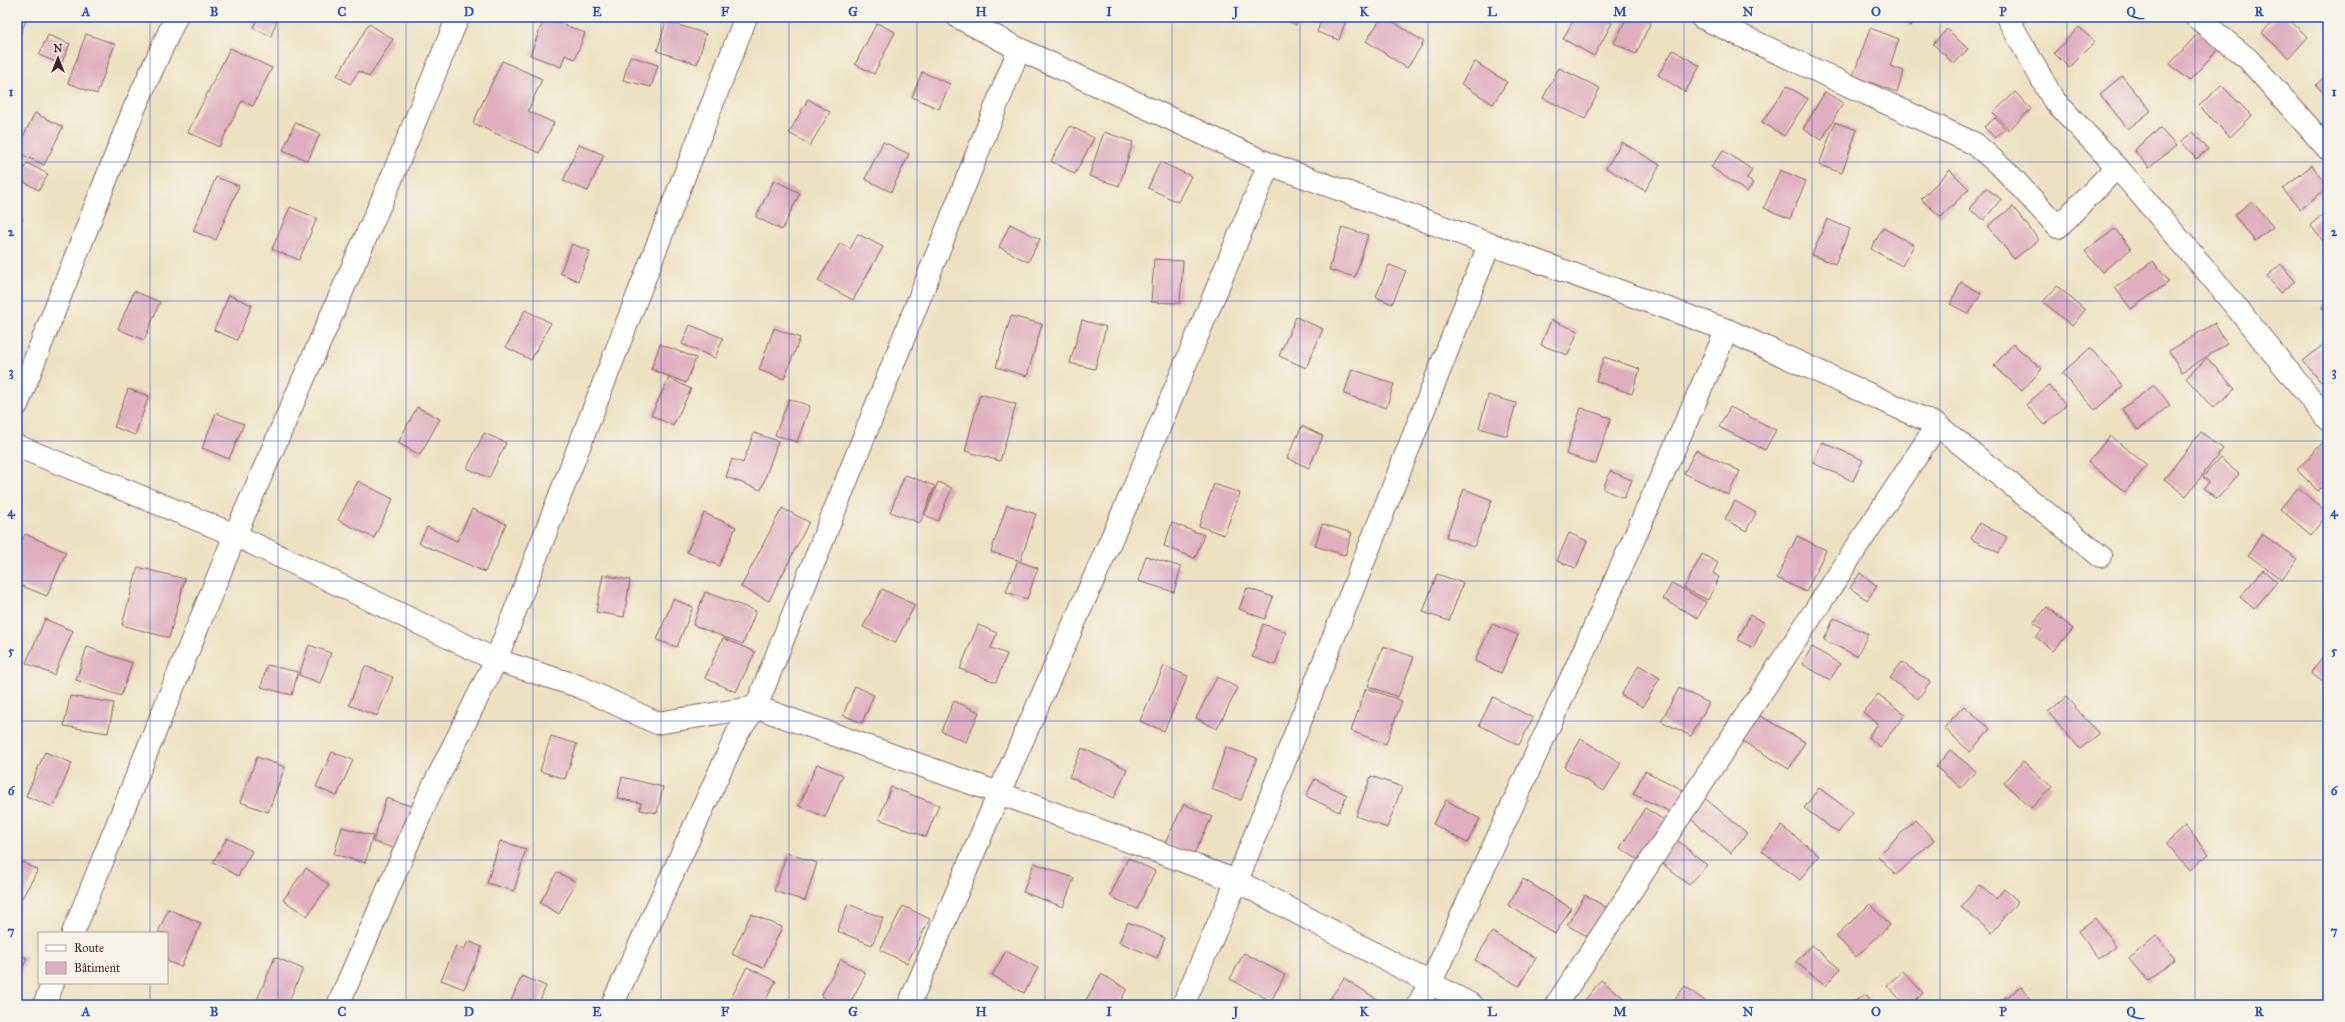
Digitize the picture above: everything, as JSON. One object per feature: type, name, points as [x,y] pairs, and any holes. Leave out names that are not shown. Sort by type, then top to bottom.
[{"type":"street","points":[[17,405],[134,109],[176,17]]},
{"type":"street","points":[[73,932],[235,535],[387,189],[458,17]]},
{"type":"street","points":[[338,1005],[428,797],[496,660],[746,17]]},
{"type":"street","points":[[958,17],[1019,49],[1269,164],[1727,330],[1937,425],[2100,556]]},
{"type":"street","points":[[1701,17],[1975,144],[2004,170],[2058,227],[2117,167]]},
{"type":"street","points":[[2007,17],[2053,99],[2117,167],[2210,275],[2328,420]]},
{"type":"street","points":[[2196,17],[2248,59],[2328,150]]},
{"type":"street","points":[[612,1005],[738,732],[756,707],[1019,49]]},
{"type":"street","points":[[909,1005],[999,793],[1132,490],[1269,164]]},
{"type":"street","points":[[1183,1005],[1237,881],[1489,245]]},
{"type":"street","points":[[1418,1005],[1431,982],[1585,648],[1727,330]]},
{"type":"street","points":[[1556,1005],[1937,425]]},
{"type":"street","points":[[17,446],[235,535],[496,660],[578,686],[657,723],[756,707],[999,793],[1237,881],[1431,982],[1472,1005]]},
{"type":"street","points":[[44,1005],[53,984]]},
{"type":"building","points":[[17,17],[28,17],[17,40]]},
{"type":"building","points":[[258,17],[278,17],[271,36],[253,28]]},
{"type":"building","points":[[545,17],[585,33],[575,59],[565,55],[561,67],[530,55]]},
{"type":"building","points":[[573,17],[586,17],[584,22]]},
{"type":"building","points":[[1279,17],[1299,17],[1296,25]]},
{"type":"building","points":[[1322,17],[1347,17],[1339,40],[1317,32]]},
{"type":"building","points":[[1382,17],[1386,17],[1424,42],[1407,68],[1366,41]]},
{"type":"building","points":[[1575,17],[1601,17],[1612,23],[1594,56],[1563,39]]},
{"type":"building","points":[[1627,17],[1641,17],[1651,22],[1636,54],[1614,43]]},
{"type":"building","points":[[1903,17],[1921,17],[1910,26]]},
{"type":"building","points":[[2277,17],[2286,17],[2308,37],[2289,58],[2262,33]]},
{"type":"building","points":[[666,21],[706,34],[697,64],[657,51]]},
{"type":"building","points":[[877,23],[895,32],[874,74],[855,64]]},
{"type":"building","points":[[369,24],[393,39],[369,77],[359,71],[350,84],[337,76]]},
{"type":"building","points":[[2079,27],[2095,42],[2069,68],[2054,53]]},
{"type":"building","points":[[1870,28],[1899,39],[1890,66],[1904,71],[1897,92],[1853,76]]},
{"type":"building","points":[[1947,29],[1968,49],[1954,64],[1933,44]]},
{"type":"building","points":[[2200,31],[2219,48],[2189,81],[2170,64]]},
{"type":"building","points":[[86,34],[115,44],[97,94],[68,83]]},
{"type":"building","points":[[48,35],[70,44],[61,64],[39,55]]},
{"type":"building","points":[[230,48],[272,68],[253,106],[242,101],[219,147],[188,132]]},
{"type":"building","points":[[1673,50],[1700,66],[1685,92],[1658,75]]},
{"type":"building","points":[[630,56],[658,65],[651,87],[623,80]]},
{"type":"building","points":[[502,61],[542,79],[528,111],[554,123],[539,153],[473,123]]},
{"type":"building","points":[[1475,62],[1507,82],[1493,104],[1461,84]]},
{"type":"building","points":[[1559,68],[1600,88],[1585,119],[1543,98]]},
{"type":"building","points":[[922,72],[950,84],[939,109],[912,97]]},
{"type":"building","points":[[2328,73],[2328,98],[2316,85]]},
{"type":"building","points":[[2122,76],[2151,111],[2128,129],[2100,94]]},
{"type":"building","points":[[2221,85],[2252,116],[2230,137],[2199,106]]},
{"type":"building","points":[[1787,86],[1808,99],[1784,136],[1762,122]]},
{"type":"building","points":[[1825,92],[1843,103],[1822,140],[1803,129]]},
{"type":"building","points":[[2015,92],[2031,109],[2009,130],[1993,113]]},
{"type":"building","points":[[808,99],[830,112],[810,145],[789,133]]},
{"type":"building","points":[[35,113],[63,127],[44,165],[17,152],[17,148]]},
{"type":"building","points":[[1995,118],[2005,129],[1995,138],[1984,127]]},
{"type":"building","points":[[1835,122],[1857,130],[1842,173],[1819,165]]},
{"type":"building","points":[[295,123],[320,133],[308,161],[283,150]]},
{"type":"building","points":[[1070,126],[1094,138],[1075,174],[1051,161]]},
{"type":"building","points":[[2160,128],[2176,146],[2149,168],[2134,150]]},
{"type":"building","points":[[1104,132],[1133,142],[1119,186],[1089,176]]},
{"type":"building","points":[[2193,132],[2208,149],[2196,159],[2181,141]]},
{"type":"building","points":[[883,142],[909,154],[891,192],[865,179]]},
{"type":"building","points":[[1622,142],[1660,165],[1645,191],[1606,168]]},
{"type":"building","points":[[579,144],[604,155],[588,191],[563,181]]},
{"type":"building","points":[[1723,150],[1752,170],[1746,179],[1753,183],[1747,192],[1711,167]]},
{"type":"building","points":[[1160,162],[1191,176],[1178,202],[1148,188]]},
{"type":"building","points":[[27,163],[48,174],[39,190],[18,179]]},
{"type":"building","points":[[2312,165],[2328,187],[2300,210],[2283,189]]},
{"type":"building","points":[[1780,170],[1806,181],[1790,219],[1764,208]]},
{"type":"building","points":[[1950,170],[1969,189],[1941,217],[1921,199]]},
{"type":"building","points":[[216,177],[239,186],[216,240],[193,231]]},
{"type":"building","points":[[774,180],[800,193],[782,230],[756,217]]},
{"type":"building","points":[[1986,188],[2001,199],[1984,220],[1969,209]]},
{"type":"building","points":[[2252,201],[2273,227],[2255,241],[2234,215]]},
{"type":"building","points":[[290,207],[317,218],[299,260],[272,249]]},
{"type":"building","points":[[2013,207],[2039,240],[2014,259],[1988,226]]},
{"type":"building","points":[[2328,210],[2328,247],[2310,225]]},
{"type":"building","points":[[17,216],[23,219],[17,231]]},
{"type":"building","points":[[1827,219],[1850,229],[1835,264],[1812,255]]},
{"type":"building","points":[[1010,224],[1040,239],[1028,262],[999,247]]},
{"type":"building","points":[[1342,227],[1368,235],[1355,277],[1329,270]]},
{"type":"building","points":[[1883,228],[1914,245],[1902,266],[1871,249]]},
{"type":"building","points":[[2115,229],[2131,249],[2102,272],[2085,251]]},
{"type":"building","points":[[858,234],[883,247],[853,300],[818,281],[840,243],[850,249]]},
{"type":"building","points":[[572,244],[590,251],[578,281],[560,273]]},
{"type":"building","points":[[1154,259],[1183,261],[1180,303],[1151,302]]},
{"type":"building","points":[[2153,261],[2169,282],[2131,309],[2115,288]]},
{"type":"building","points":[[2281,264],[2295,281],[2280,293],[2267,276]]},
{"type":"building","points":[[1389,265],[1406,271],[1392,304],[1376,297]]},
{"type":"building","points":[[1961,282],[1981,293],[1969,314],[1950,304]]},
{"type":"building","points":[[2057,286],[2085,310],[2072,326],[2043,302]]},
{"type":"building","points":[[134,291],[160,302],[144,340],[118,329]]},
{"type":"building","points":[[229,295],[252,305],[237,340],[214,330]]},
{"type":"building","points":[[2328,302],[2328,315],[2322,307]]},
{"type":"building","points":[[525,310],[551,323],[531,360],[506,347]]},
{"type":"building","points":[[1011,316],[1042,324],[1027,376],[996,367]]},
{"type":"building","points":[[1296,317],[1323,329],[1306,368],[1279,356]]},
{"type":"building","points":[[1082,320],[1106,327],[1095,369],[1070,363]]},
{"type":"building","points":[[1551,320],[1578,331],[1568,355],[1541,345]]},
{"type":"building","points":[[2215,323],[2227,344],[2182,372],[2169,351]]},
{"type":"building","points":[[690,325],[723,338],[715,358],[682,344]]},
{"type":"building","points":[[774,328],[800,338],[784,379],[759,370]]},
{"type":"building","points":[[2328,341],[2328,376],[2321,382],[2303,361]]},
{"type":"building","points":[[660,344],[696,358],[686,383],[651,369]]},
{"type":"building","points":[[2013,344],[2042,369],[2022,391],[1994,366]]},
{"type":"building","points":[[2090,348],[2123,386],[2095,410],[2062,373]]},
{"type":"building","points":[[1604,357],[1640,369],[1632,394],[1596,381]]},
{"type":"building","points":[[2207,358],[2235,389],[2213,408],[2186,378]]},
{"type":"building","points":[[1352,369],[1394,384],[1386,408],[1344,394]]},
{"type":"building","points":[[669,378],[691,389],[673,426],[651,415]]},
{"type":"building","points":[[2048,385],[2066,405],[2045,425],[2026,405]]},
{"type":"building","points":[[2154,385],[2170,405],[2138,430],[2122,409]]},
{"type":"building","points":[[128,389],[149,396],[135,435],[114,427]]},
{"type":"building","points":[[980,394],[1016,404],[1000,461],[965,451]]},
{"type":"building","points":[[1488,395],[1516,403],[1507,436],[1479,428]]},
{"type":"building","points":[[789,399],[810,406],[797,442],[775,435]]},
{"type":"building","points":[[417,407],[440,419],[420,455],[398,443]]},
{"type":"building","points":[[1730,407],[1776,430],[1765,450],[1719,427]]},
{"type":"building","points":[[1581,408],[1611,418],[1596,464],[1566,454]]},
{"type":"building","points":[[216,413],[244,424],[229,459],[202,448]]},
{"type":"building","points":[[1302,426],[1323,436],[1309,468],[1287,458]]},
{"type":"building","points":[[2201,432],[2223,449],[2186,496],[2164,479]]},
{"type":"building","points":[[484,433],[506,443],[489,478],[467,468]]},
{"type":"building","points":[[754,433],[778,441],[761,490],[726,477],[732,459],[743,463]]},
{"type":"building","points":[[2110,436],[2147,465],[2125,492],[2088,462]]},
{"type":"building","points":[[2324,441],[2328,445],[2328,481],[2318,491],[2297,470]]},
{"type":"building","points":[[1822,442],[1863,460],[1853,481],[1813,463]]},
{"type":"building","points":[[1696,450],[1740,471],[1728,495],[1684,473]]},
{"type":"building","points":[[2220,458],[2239,474],[2217,499],[2204,488],[2209,482],[2203,477]]},
{"type":"building","points":[[1610,471],[1632,480],[1624,498],[1603,489]]},
{"type":"building","points":[[905,475],[935,486],[920,523],[890,512]]},
{"type":"building","points":[[358,481],[393,499],[374,538],[338,520]]},
{"type":"building","points":[[938,482],[952,488],[938,521],[925,515]]},
{"type":"building","points":[[1214,484],[1240,493],[1224,535],[1199,526]]},
{"type":"building","points":[[2298,488],[2328,513],[2311,535],[2280,509]]},
{"type":"building","points":[[1464,489],[1492,500],[1474,547],[1446,537]]},
{"type":"building","points":[[1735,501],[1756,513],[1746,531],[1725,519]]},
{"type":"building","points":[[1007,505],[1036,514],[1020,562],[1038,568],[1027,599],[1006,592],[1018,560],[991,552]]},
{"type":"building","points":[[782,508],[809,522],[769,601],[741,587]]},
{"type":"building","points":[[472,509],[506,524],[485,572],[419,543],[427,527],[457,541]]},
{"type":"building","points":[[704,513],[736,527],[719,566],[687,552]]},
{"type":"building","points":[[1172,523],[1204,535],[1195,558],[1164,546]]},
{"type":"building","points":[[1979,523],[2007,537],[1999,553],[1971,539]]},
{"type":"building","points":[[1322,524],[1352,533],[1345,555],[1315,546]]},
{"type":"building","points":[[1569,533],[1587,541],[1576,568],[1557,561]]},
{"type":"building","points":[[25,534],[66,552],[47,596],[17,584],[17,554]]},
{"type":"building","points":[[2262,534],[2297,559],[2282,580],[2248,555]]},
{"type":"building","points":[[1797,536],[1826,550],[1806,592],[1777,578]]},
{"type":"building","points":[[1702,554],[1718,563],[1713,573],[1719,577],[1708,600],[1684,588]]},
{"type":"building","points":[[1146,556],[1181,567],[1174,592],[1138,581]]},
{"type":"building","points":[[138,567],[185,579],[169,638],[122,625]]},
{"type":"building","points":[[2263,570],[2277,582],[2254,609],[2240,597]]},
{"type":"building","points":[[1860,573],[1877,586],[1867,600],[1850,588]]},
{"type":"building","points":[[1437,574],[1463,583],[1449,621],[1423,612]]},
{"type":"building","points":[[603,575],[630,580],[624,617],[596,612]]},
{"type":"building","points":[[1672,583],[1706,602],[1698,618],[1663,599]]},
{"type":"building","points":[[1247,588],[1273,597],[1265,619],[1239,609]]},
{"type":"building","points":[[882,589],[915,605],[895,643],[863,627]]},
{"type":"building","points":[[705,592],[756,611],[743,644],[693,625]]},
{"type":"building","points":[[673,599],[693,607],[677,647],[657,640]]},
{"type":"building","points":[[2047,607],[2073,629],[2053,651],[2036,637],[2042,630],[2033,623]]},
{"type":"building","points":[[1750,615],[1765,623],[1753,648],[1738,640]]},
{"type":"building","points":[[1834,618],[1868,634],[1857,656],[1824,640]]},
{"type":"building","points":[[45,619],[73,631],[54,675],[26,663]]},
{"type":"building","points":[[1263,624],[1286,632],[1275,665],[1252,657]]},
{"type":"building","points":[[1492,624],[1518,635],[1501,673],[1475,661]]},
{"type":"building","points":[[978,625],[997,633],[991,648],[1007,654],[996,682],[960,669]]},
{"type":"building","points":[[723,638],[755,652],[736,692],[705,678]]},
{"type":"building","points":[[309,645],[331,653],[320,683],[299,675]]},
{"type":"building","points":[[1383,646],[1414,657],[1398,697],[1368,686]]},
{"type":"building","points":[[87,647],[132,663],[121,696],[76,680]]},
{"type":"building","points":[[1812,647],[1840,664],[1830,680],[1802,664]]},
{"type":"building","points":[[2328,649],[2328,685],[2311,672]]},
{"type":"building","points":[[1902,662],[1930,682],[1918,699],[1890,678]]},
{"type":"building","points":[[267,665],[298,672],[292,695],[261,687]]},
{"type":"building","points":[[1639,665],[1660,678],[1643,707],[1621,695]]},
{"type":"building","points":[[365,666],[393,677],[377,716],[349,705]]},
{"type":"building","points":[[1164,666],[1188,676],[1164,731],[1140,721]]},
{"type":"building","points":[[1217,677],[1238,688],[1217,729],[1196,718]]},
{"type":"building","points":[[855,686],[874,695],[862,723],[843,715]]},
{"type":"building","points":[[1366,688],[1402,701],[1386,744],[1351,731]]},
{"type":"building","points":[[1679,688],[1709,703],[1691,736],[1661,721]]},
{"type":"building","points":[[1878,694],[1905,715],[1880,747],[1868,737],[1878,724],[1863,712]]},
{"type":"building","points":[[70,696],[114,703],[108,733],[64,726]]},
{"type":"building","points":[[1493,697],[1533,718],[1519,745],[1479,725]]},
{"type":"building","points":[[2066,697],[2099,734],[2080,749],[2048,712]]},
{"type":"building","points":[[954,701],[979,712],[966,742],[941,731]]},
{"type":"building","points":[[1964,706],[1990,729],[1970,752],[1944,728]]},
{"type":"building","points":[[1757,714],[1805,742],[1789,769],[1741,740]]},
{"type":"building","points":[[551,736],[577,744],[565,779],[540,771]]},
{"type":"building","points":[[1581,739],[1621,763],[1604,791],[1564,767]]},
{"type":"building","points":[[1226,747],[1257,758],[1241,800],[1211,789]]},
{"type":"building","points":[[1082,748],[1127,769],[1114,798],[1069,777]]},
{"type":"building","points":[[1950,750],[1976,771],[1961,788],[1936,767]]},
{"type":"building","points":[[45,752],[72,763],[53,807],[26,796]]},
{"type":"building","points":[[332,752],[353,760],[337,796],[316,787]]},
{"type":"building","points":[[257,757],[285,767],[268,812],[240,802]]},
{"type":"building","points":[[2023,761],[2052,787],[2031,808],[2004,783]]},
{"type":"building","points":[[817,764],[843,775],[825,817],[799,806]]},
{"type":"building","points":[[1645,771],[1685,791],[1673,813],[1633,794]]},
{"type":"building","points":[[1371,776],[1402,787],[1387,828],[1356,816]]},
{"type":"building","points":[[622,777],[663,787],[657,813],[640,810],[641,803],[617,798]]},
{"type":"building","points":[[1315,779],[1347,795],[1339,812],[1306,796]]},
{"type":"building","points":[[891,787],[939,805],[926,837],[879,819]]},
{"type":"building","points":[[1819,788],[1853,813],[1838,833],[1804,808]]},
{"type":"building","points":[[1702,796],[1747,833],[1731,853],[1686,815]]},
{"type":"building","points":[[386,798],[414,807],[401,850],[373,842]]},
{"type":"building","points":[[1446,800],[1480,819],[1467,843],[1433,824]]},
{"type":"building","points":[[1184,804],[1212,817],[1193,856],[1165,843]]},
{"type":"building","points":[[1645,808],[1667,822],[1642,862],[1620,848]]},
{"type":"building","points":[[1915,820],[1934,840],[1896,875],[1878,856]]},
{"type":"building","points":[[1781,826],[1819,855],[1800,880],[1762,851]]},
{"type":"building","points":[[2185,826],[2209,854],[2190,870],[2166,843]]},
{"type":"building","points":[[342,827],[373,836],[365,863],[334,854]]},
{"type":"building","points":[[227,838],[252,851],[238,876],[213,862]]},
{"type":"building","points":[[1677,840],[1707,865],[1689,885],[1660,862]]},
{"type":"building","points":[[500,841],[526,849],[514,891],[487,883]]},
{"type":"building","points":[[787,853],[817,863],[805,901],[774,891]]},
{"type":"building","points":[[1128,858],[1155,871],[1137,909],[1110,896]]},
{"type":"building","points":[[17,859],[38,870],[22,898],[17,895]]},
{"type":"building","points":[[1034,863],[1074,878],[1063,907],[1023,892]]},
{"type":"building","points":[[306,868],[329,885],[307,916],[283,900]]},
{"type":"building","points":[[557,872],[576,882],[559,914],[540,903]]},
{"type":"building","points":[[1523,879],[1571,908],[1555,934],[1508,905]]},
{"type":"building","points":[[1979,885],[1996,899],[2004,889],[2018,901],[1992,933],[1961,907]]},
{"type":"building","points":[[1585,895],[1609,909],[1592,939],[1567,925]]},
{"type":"building","points":[[848,904],[883,918],[872,945],[837,931]]},
{"type":"building","points":[[1870,904],[1890,925],[1856,957],[1836,936]]},
{"type":"building","points":[[903,906],[930,919],[907,963],[880,950]]},
{"type":"building","points":[[168,909],[201,923],[181,967],[168,961],[168,932],[158,932]]},
{"type":"building","points":[[751,914],[782,927],[763,968],[732,954]]},
{"type":"building","points":[[2095,918],[2116,946],[2099,959],[2078,931]]},
{"type":"building","points":[[1128,922],[1165,938],[1157,958],[1119,942]]},
{"type":"building","points":[[1492,932],[1536,958],[1519,986],[1475,960]]},
{"type":"building","points":[[2156,936],[2175,959],[2148,982],[2129,959]]},
{"type":"building","points":[[468,941],[482,947],[464,989],[441,980],[456,946],[464,950]]},
{"type":"building","points":[[1811,945],[1840,969],[1825,986],[1796,962]]},
{"type":"building","points":[[1006,951],[1038,968],[1024,993],[992,975]]},
{"type":"building","points":[[1244,953],[1285,975],[1271,1001],[1230,979]]},
{"type":"building","points":[[17,954],[27,958],[21,972],[17,971]]},
{"type":"building","points":[[275,957],[303,969],[287,1005],[270,1005],[257,1000]]},
{"type":"building","points":[[841,959],[866,973],[849,1005],[837,1005],[821,996]]},
{"type":"building","points":[[747,967],[776,981],[763,1005],[740,1005],[730,1000]]},
{"type":"building","points":[[1903,971],[1923,993],[1911,1005],[1905,1005],[1887,985]]},
{"type":"building","points":[[1101,974],[1127,989],[1118,1005],[1083,1005]]},
{"type":"building","points":[[522,976],[546,986],[538,1005],[509,1005]]},
{"type":"building","points":[[1344,978],[1378,1000],[1375,1005],[1334,1005],[1328,1002]]},
{"type":"building","points":[[1601,980],[1629,1002],[1626,1005],[1582,1004]]},
{"type":"building","points":[[1685,986],[1707,1003],[1705,1005],[1671,1005]]},
{"type":"building","points":[[2022,987],[2034,1005],[2002,1005],[2000,1001]]},
{"type":"building","points":[[1867,995],[1872,1005],[1847,1005]]}]
